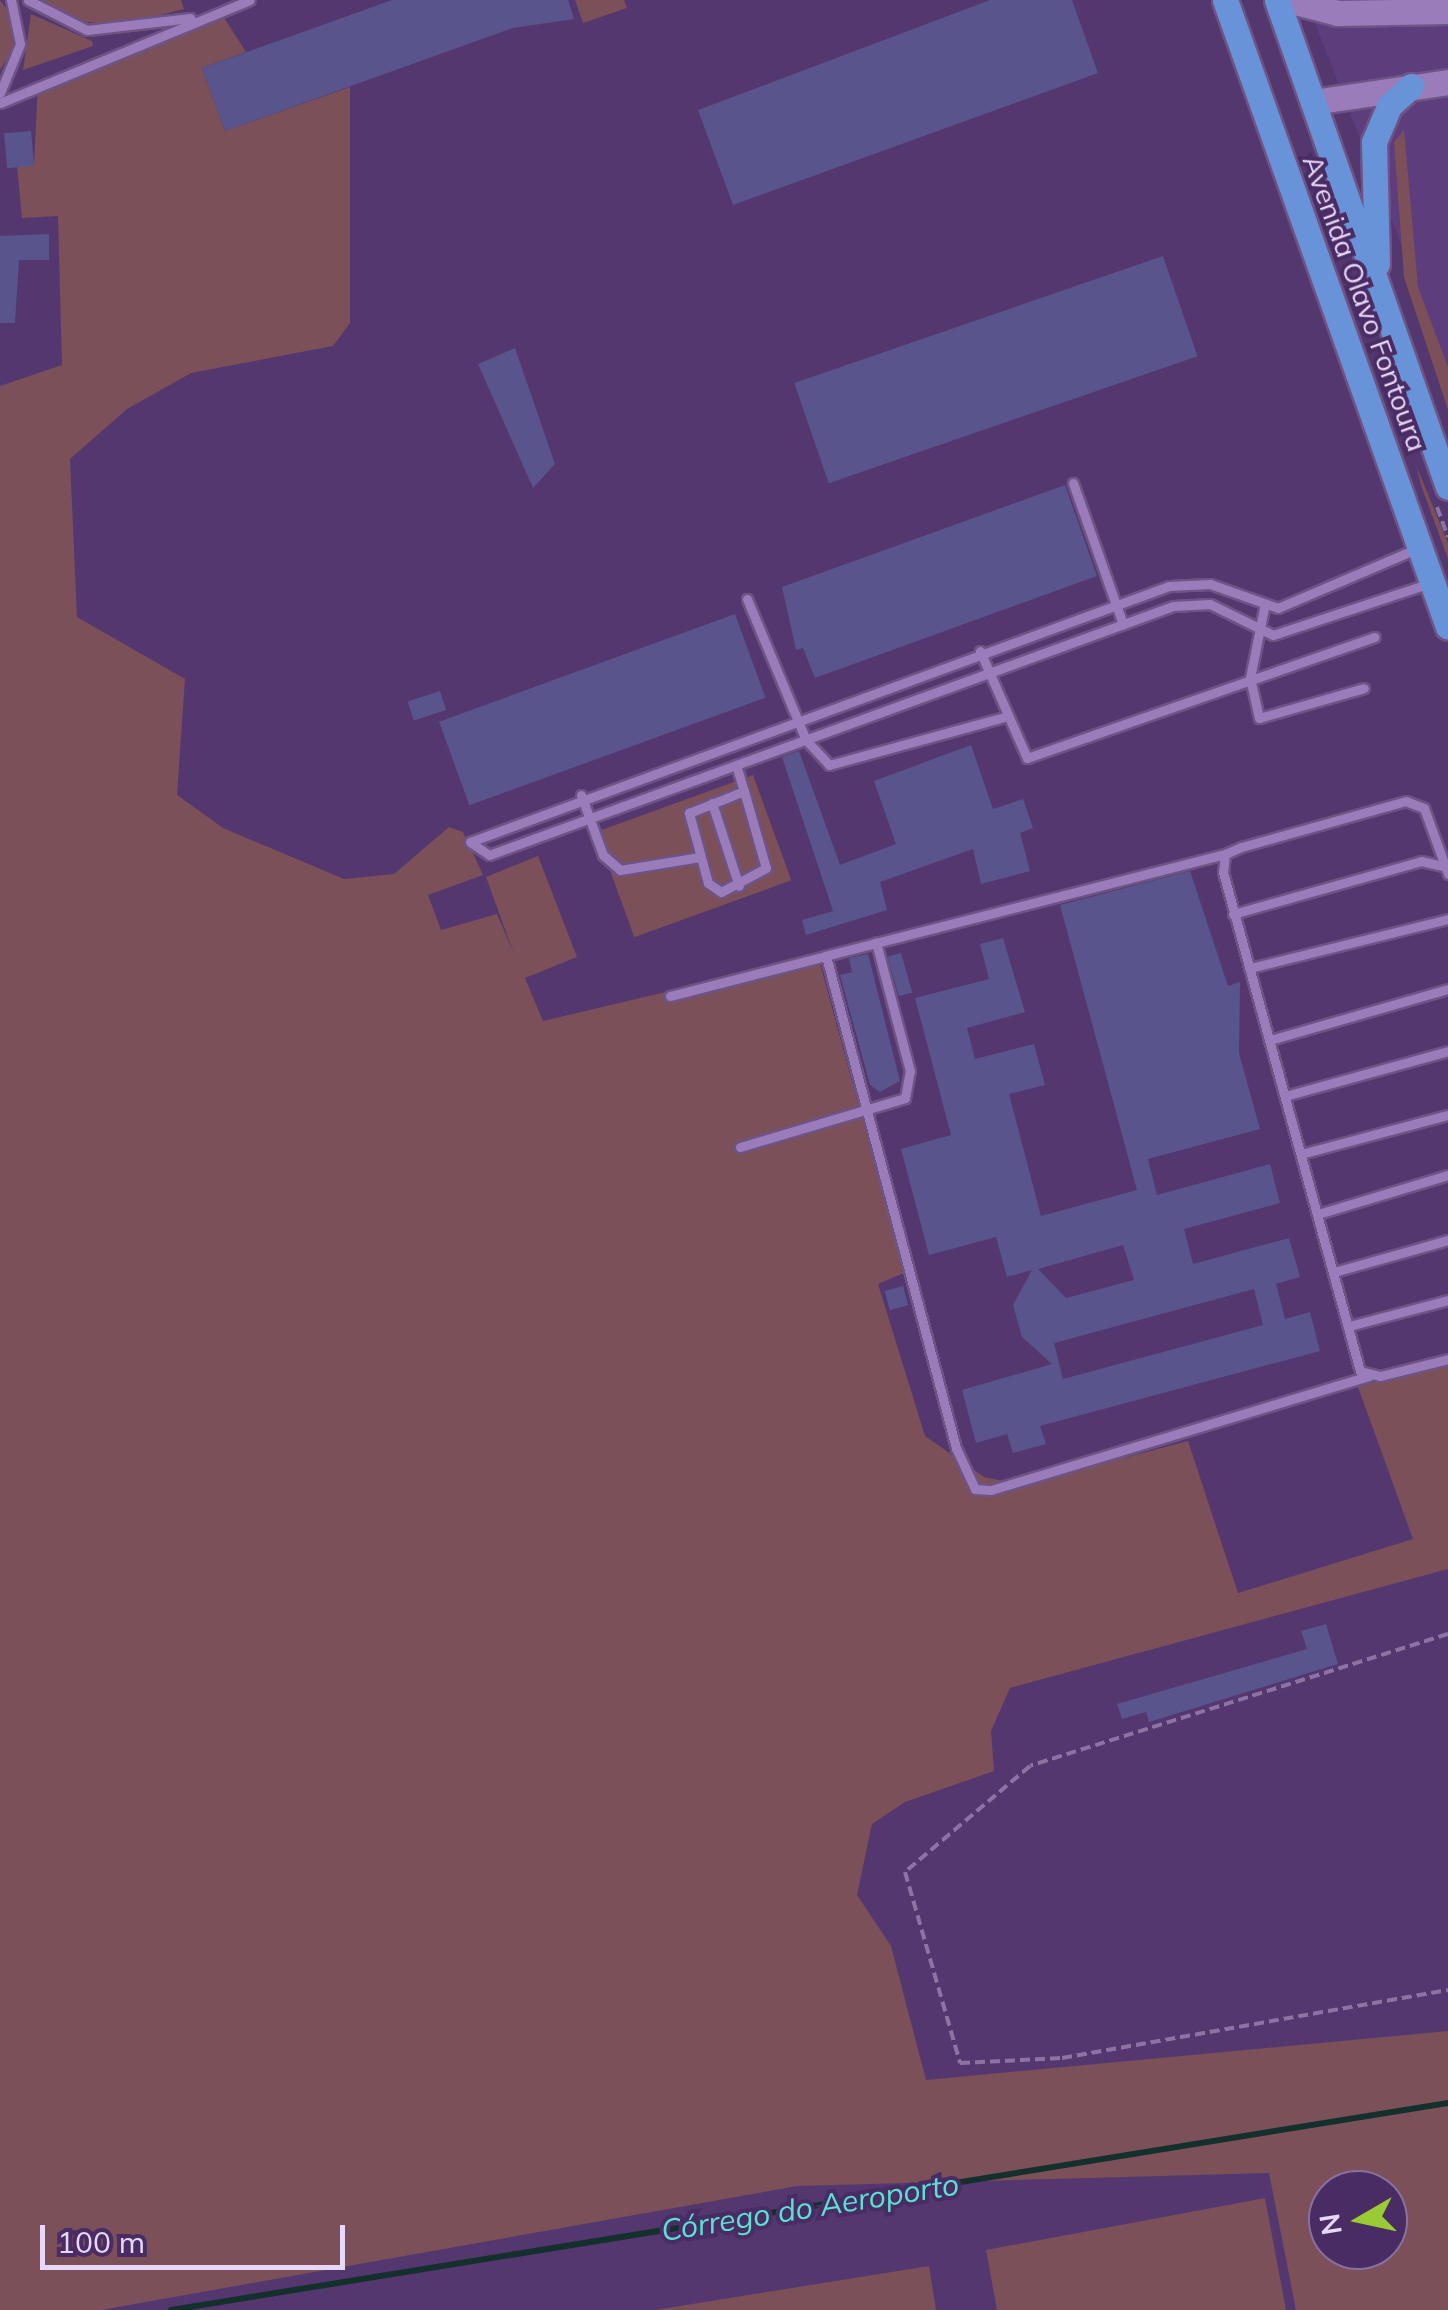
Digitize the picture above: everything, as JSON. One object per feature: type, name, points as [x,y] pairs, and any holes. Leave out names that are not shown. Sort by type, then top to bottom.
[{"type":"main road","name":"Avenida Olavo Fontoura","points":[[1224,0],[1448,627]]},
{"type":"main road","name":"Avenida Olavo Fontoura","points":[[1277,0],[1357,237],[1448,487]]},
{"type":"main road","points":[[1381,304],[1374,142],[1389,106],[1410,86]]},
{"type":"main road","points":[[1314,252],[1357,237]]},
{"type":"street","points":[[1286,0],[1338,13],[1448,11]]},
{"type":"street","points":[[1312,102],[1448,82]]},
{"type":"lane","points":[[0,93],[20,44],[12,0]]},
{"type":"lane","points":[[28,0],[87,30],[208,14]]},
{"type":"lane","points":[[0,103],[208,14],[250,0]]},
{"type":"lane","points":[[1376,0],[1409,14]]},
{"type":"lane","points":[[1073,483],[1122,624]]},
{"type":"lane","points":[[1420,546],[1264,608],[1190,582],[1115,604],[581,796],[470,842],[488,855],[1192,602],[1272,635],[1432,582]]},
{"type":"lane","points":[[746,599],[806,740],[839,767],[1004,717]]},
{"type":"lane","points":[[1264,608],[1250,678],[1252,708],[1272,722],[1364,688]]},
{"type":"lane","points":[[1052,626],[1058,648]]},
{"type":"lane","points":[[980,652],[1016,748],[1040,757],[1250,678],[1375,637]]},
{"type":"lane","points":[[736,764],[744,791],[766,868],[739,886],[713,889],[700,858],[689,812],[744,791]]},
{"type":"lane","points":[[581,796],[587,818],[620,870],[700,858]]},
{"type":"lane","points":[[670,996],[1225,854],[1406,801],[1424,808],[1447,871]]},
{"type":"lane","points":[[712,803],[739,886]]},
{"type":"lane","points":[[1225,854],[1233,914],[1348,1326],[1369,1376]]},
{"type":"lane","points":[[1233,914],[1421,861],[1447,871]]},
{"type":"lane","points":[[1250,968],[1448,919]]},
{"type":"lane","points":[[740,1147],[868,1112],[910,1087],[876,942]]},
{"type":"lane","points":[[826,956],[956,1448],[975,1488],[1369,1376],[1448,1359]]},
{"type":"lane","points":[[1270,1040],[1448,988]]},
{"type":"lane","points":[[1286,1096],[1448,1051]]},
{"type":"lane","points":[[1301,1154],[1448,1115]]},
{"type":"lane","points":[[1318,1214],[1448,1175]]},
{"type":"lane","points":[[1334,1272],[1448,1240]]},
{"type":"lane","points":[[1348,1326],[1448,1300]]},
{"type":"path","points":[[1448,1634],[1030,1766],[905,1872],[960,2063],[1062,2058],[1448,1990]]},
{"type":"shaded area","points":[[0,0],[16,23],[15,47],[0,70]]},
{"type":"shaded area","points":[[37,0],[181,0],[184,9],[118,26],[74,20]]},
{"type":"shaded area","points":[[575,0],[624,0],[627,8],[583,23]]},
{"type":"shaded area","points":[[1306,0],[1448,0],[1448,367],[1418,287]]},
{"type":"shaded area","points":[[31,14],[92,41],[93,46],[23,70]]},
{"type":"shaded area","points":[[223,16],[246,52],[202,68],[225,131],[350,87],[350,323],[333,346],[191,373],[127,409],[70,459],[77,617],[185,679],[177,795],[223,828],[344,879],[394,874],[449,827],[463,832],[483,875],[428,895],[441,930],[497,914],[514,954],[486,877],[538,856],[577,957],[525,978],[543,1021],[818,956],[904,1273],[878,1284],[925,1436],[984,1477],[1021,1485],[1188,1441],[1238,1593],[1413,1539],[1358,1387],[1448,1361],[1448,1569],[1010,1688],[991,1731],[994,1771],[905,1802],[872,1824],[857,1895],[891,1946],[926,2080],[1448,2031],[1448,2310],[1296,2310],[1269,2173],[797,2186],[101,2310],[0,2310],[0,386],[62,365],[58,216],[22,218],[17,166],[34,165],[38,83]]},
{"type":"shaded area","points":[[1404,130],[1418,287],[1448,367],[1448,410],[1404,277],[1394,142]]},
{"type":"shaded area","points":[[1416,465],[1448,543],[1448,559],[1421,485]]},
{"type":"shaded area","points":[[753,775],[791,880],[634,937],[596,832]]},
{"type":"shaded area","points":[[1265,2198],[1286,2310],[997,2310],[986,2250]]},
{"type":"shaded area","points":[[929,2266],[936,2310],[655,2310]]},
{"type":"building","points":[[392,0],[568,0],[574,19],[513,28],[225,131],[202,68]]},
{"type":"building","points":[[990,0],[1072,0],[1098,73],[733,205],[698,110]]},
{"type":"building","points":[[31,131],[34,166],[7,168],[4,133]]},
{"type":"building","points":[[49,234],[49,260],[19,260],[15,323],[0,323],[0,236]]},
{"type":"building","points":[[1163,256],[1198,356],[829,483],[794,383]]},
{"type":"building","points":[[515,348],[555,464],[533,488],[478,364]]},
{"type":"building","points":[[1065,485],[1097,576],[815,678],[803,648],[796,650],[782,587]]},
{"type":"building","points":[[735,614],[765,698],[469,805],[439,722]]},
{"type":"building","points":[[440,691],[446,710],[414,721],[408,702]]},
{"type":"building","points":[[971,745],[993,809],[1023,799],[1033,828],[1020,833],[1030,871],[981,884],[973,849],[880,882],[887,910],[806,935],[802,920],[833,911],[782,757],[799,751],[840,865],[896,844],[874,781]]},
{"type":"building","points":[[1190,871],[1228,986],[1240,982],[1239,1053],[1260,1129],[1148,1159],[1157,1195],[1270,1164],[1280,1203],[1184,1229],[1193,1264],[1289,1238],[1300,1277],[1276,1284],[1285,1319],[1310,1312],[1320,1351],[1040,1426],[1046,1444],[1013,1453],[1007,1434],[976,1443],[962,1390],[1052,1364],[1022,1337],[1013,1305],[1032,1270],[1007,1277],[996,1237],[929,1255],[901,1149],[951,1135],[915,998],[989,979],[980,944],[1003,938],[1025,1012],[967,1028],[975,1059],[1034,1044],[1045,1085],[1009,1094],[1041,1216],[1137,1190],[1060,905]],"holes":[[[1123,1245],[1134,1280],[1066,1298],[1038,1269]],[[1254,1289],[1263,1325],[1063,1379],[1054,1343]]]},
{"type":"building","points":[[901,953],[912,992],[899,996],[888,957]]},
{"type":"building","points":[[868,954],[900,1081],[880,1092],[870,1085],[840,975],[852,972],[849,958]]},
{"type":"building","points":[[903,1286],[908,1305],[890,1310],[885,1291]]},
{"type":"building","points":[[1326,1624],[1338,1664],[1149,1722],[1146,1712],[1122,1719],[1117,1704],[1307,1649],[1301,1631]]},
{"type":"waterway","name":"Córrego do Aeroporto","points":[[171,2310],[1448,2103]]}]
